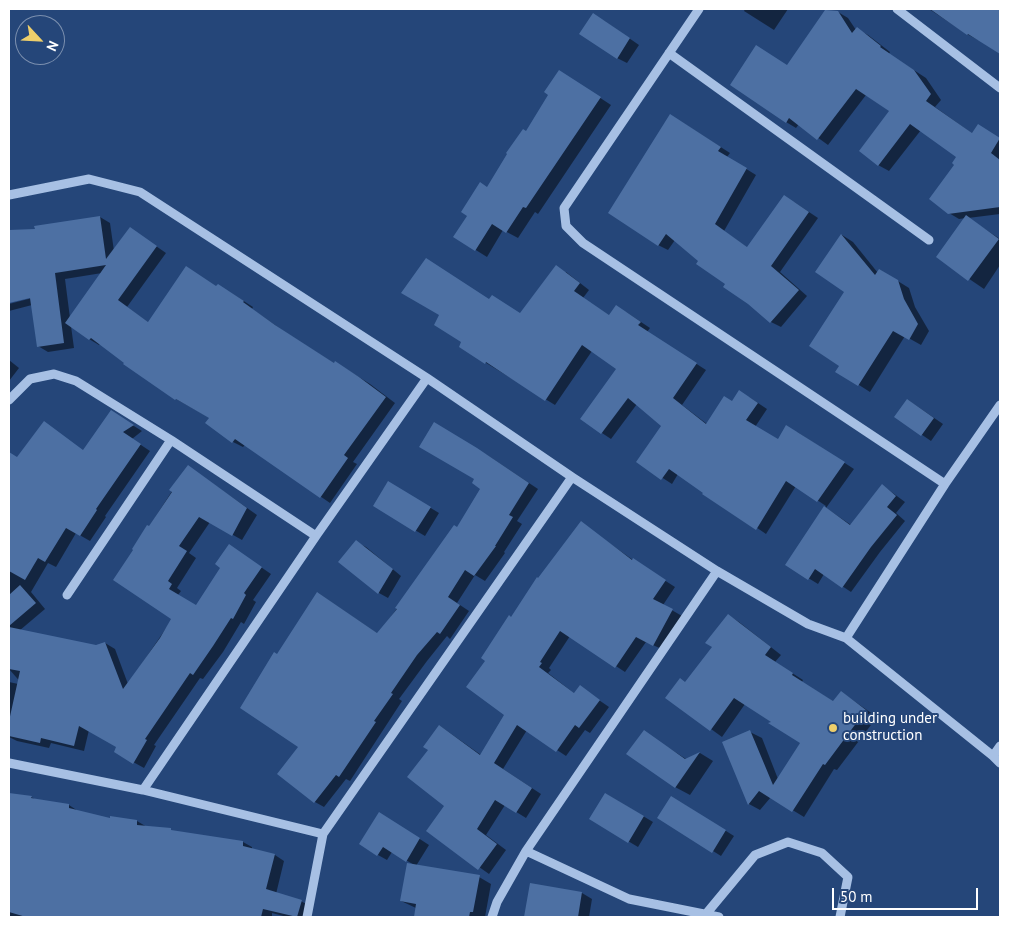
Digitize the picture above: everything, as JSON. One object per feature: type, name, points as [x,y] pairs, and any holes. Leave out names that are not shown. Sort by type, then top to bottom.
[{"type":"street","points":[[699,9],[564,208],[566,226],[583,243],[945,484]]},
{"type":"street","points":[[897,9],[1000,88]]},
{"type":"street","points":[[669,53],[929,240]]},
{"type":"street","points":[[9,195],[89,179],[140,192],[427,378],[572,477],[717,571],[808,624],[846,638],[1000,763]]},
{"type":"street","points":[[9,400],[30,379],[54,374],[76,381],[171,440],[316,536]]},
{"type":"street","points":[[143,790],[316,536],[427,378]]},
{"type":"street","points":[[846,638],[945,484],[1000,405]]},
{"type":"street","points":[[66,595],[171,440]]},
{"type":"street","points":[[307,917],[324,834],[572,477]]},
{"type":"street","points":[[492,917],[497,902],[526,852],[717,571]]},
{"type":"street","points":[[993,756],[1000,746]]},
{"type":"street","points":[[9,763],[143,790],[324,834]]},
{"type":"street","points":[[706,914],[755,855],[788,842],[822,853],[848,877],[840,917]]},
{"type":"street","points":[[526,852],[629,899],[719,917]]},
{"type":"building","points":[[930,9],[1000,9],[1000,54],[967,35]]},
{"type":"building","points":[[825,10],[838,11],[852,33],[857,27],[880,47],[914,70],[931,94],[926,101],[972,133],[978,124],[1000,138],[991,153],[1000,160],[1000,207],[948,214],[929,199],[954,165],[952,163],[956,157],[910,124],[878,166],[859,151],[889,111],[856,89],[817,140],[789,118],[786,123],[730,85],[756,45],[787,65]]},
{"type":"building","points":[[593,13],[630,38],[617,59],[579,34]]},
{"type":"building","points":[[559,70],[601,97],[526,208],[523,207],[506,233],[492,224],[475,251],[453,237],[467,216],[461,212],[480,182],[487,187],[506,153],[523,129],[526,131],[548,95],[544,92]]},
{"type":"building","points":[[670,114],[721,147],[718,151],[747,168],[715,224],[747,247],[784,195],[809,212],[771,266],[799,290],[770,323],[748,304],[723,287],[725,284],[696,264],[698,261],[666,234],[658,246],[608,213]]},
{"type":"building","points":[[966,215],[999,239],[968,281],[936,257]]},
{"type":"building","points":[[100,216],[106,259],[130,227],[157,246],[118,300],[148,322],[186,266],[216,286],[218,284],[244,301],[275,325],[334,363],[335,361],[386,397],[344,455],[348,458],[320,498],[235,439],[232,443],[205,423],[209,418],[175,400],[123,364],[91,338],[89,340],[65,323],[106,265],[55,273],[64,343],[37,347],[30,298],[9,303],[9,230],[35,229],[34,226]]},
{"type":"building","points":[[841,234],[875,275],[879,269],[898,280],[904,299],[918,324],[909,340],[893,331],[858,386],[835,372],[839,366],[809,346],[844,292],[815,272]]},
{"type":"building","points":[[426,258],[489,299],[492,295],[520,313],[556,265],[580,283],[574,291],[609,315],[616,305],[641,322],[638,325],[697,363],[673,398],[706,424],[724,396],[732,401],[739,390],[758,403],[746,420],[778,439],[786,425],[845,462],[817,502],[786,481],[756,530],[702,494],[669,469],[661,480],[636,462],[661,426],[628,398],[601,434],[580,419],[616,369],[582,345],[545,401],[486,362],[485,364],[459,347],[461,342],[434,325],[439,315],[401,293]]},
{"type":"building","points":[[907,399],[934,418],[921,436],[894,417]]},
{"type":"building","points":[[111,410],[134,425],[123,432],[141,444],[96,509],[80,536],[66,528],[45,562],[38,558],[25,580],[9,571],[9,452],[17,457],[44,421],[83,450]]},
{"type":"building","points":[[434,422],[529,483],[509,515],[513,517],[496,546],[474,576],[465,570],[448,597],[460,605],[440,634],[437,632],[417,655],[391,693],[393,694],[374,721],[376,722],[339,777],[336,775],[314,803],[277,774],[298,747],[240,708],[274,652],[277,654],[317,592],[377,633],[397,609],[395,608],[454,525],[457,527],[480,489],[472,483],[474,479],[419,447]]},
{"type":"building","points":[[188,465],[247,508],[232,536],[199,517],[179,546],[187,551],[168,581],[172,584],[169,589],[196,605],[220,568],[215,564],[229,544],[262,567],[244,593],[246,595],[233,619],[231,618],[193,675],[190,673],[145,739],[147,740],[133,764],[114,752],[116,747],[79,726],[74,746],[41,738],[40,743],[9,736],[9,721],[20,671],[9,669],[9,627],[96,645],[105,642],[123,689],[160,638],[171,619],[113,580],[147,525],[149,526],[172,492],[169,490]]},
{"type":"building","points":[[388,481],[431,507],[415,532],[373,506]]},
{"type":"building","points":[[882,484],[896,496],[887,507],[897,515],[871,547],[842,588],[815,569],[808,580],[785,565],[824,506],[850,525]]},
{"type":"building","points":[[581,521],[632,560],[633,558],[666,580],[653,599],[673,609],[653,646],[636,637],[615,668],[560,631],[540,662],[542,663],[539,667],[574,693],[580,685],[600,700],[579,728],[575,725],[556,752],[517,725],[494,763],[532,788],[516,813],[495,800],[477,829],[497,844],[478,870],[426,831],[444,806],[407,777],[428,750],[423,747],[439,725],[480,755],[504,715],[466,687],[485,661],[481,658],[509,615],[511,617],[537,577]]},
{"type":"building","points":[[356,540],[393,569],[378,594],[338,562]]},
{"type":"building","points":[[20,585],[36,603],[9,626],[9,595]]},
{"type":"building","points":[[728,614],[771,647],[765,655],[793,673],[792,675],[833,701],[841,691],[866,710],[825,765],[823,764],[792,812],[759,791],[748,805],[722,742],[750,730],[773,785],[800,743],[768,723],[771,722],[734,698],[710,731],[665,698],[680,678],[685,682],[712,647],[705,643]]},
{"type":"building","points":[[644,730],[685,759],[700,752],[675,788],[626,754]]},
{"type":"building","points":[[9,793],[69,804],[69,808],[110,818],[110,816],[137,820],[137,825],[171,828],[171,830],[243,841],[243,846],[275,854],[266,889],[302,900],[297,917],[263,909],[261,917],[26,917],[9,912]]},
{"type":"building","points":[[605,793],[644,816],[628,843],[589,819]]},
{"type":"building","points":[[671,796],[726,830],[712,853],[657,818]]},
{"type":"building","points":[[379,812],[420,838],[406,862],[383,847],[377,856],[359,844]]},
{"type":"building","points":[[407,863],[480,875],[473,912],[470,912],[469,917],[414,917],[416,904],[400,901]]},
{"type":"building","points":[[530,883],[582,892],[578,917],[524,917]]},
{"type":"place","name":"building under construction","points":[[833,728]]}]
